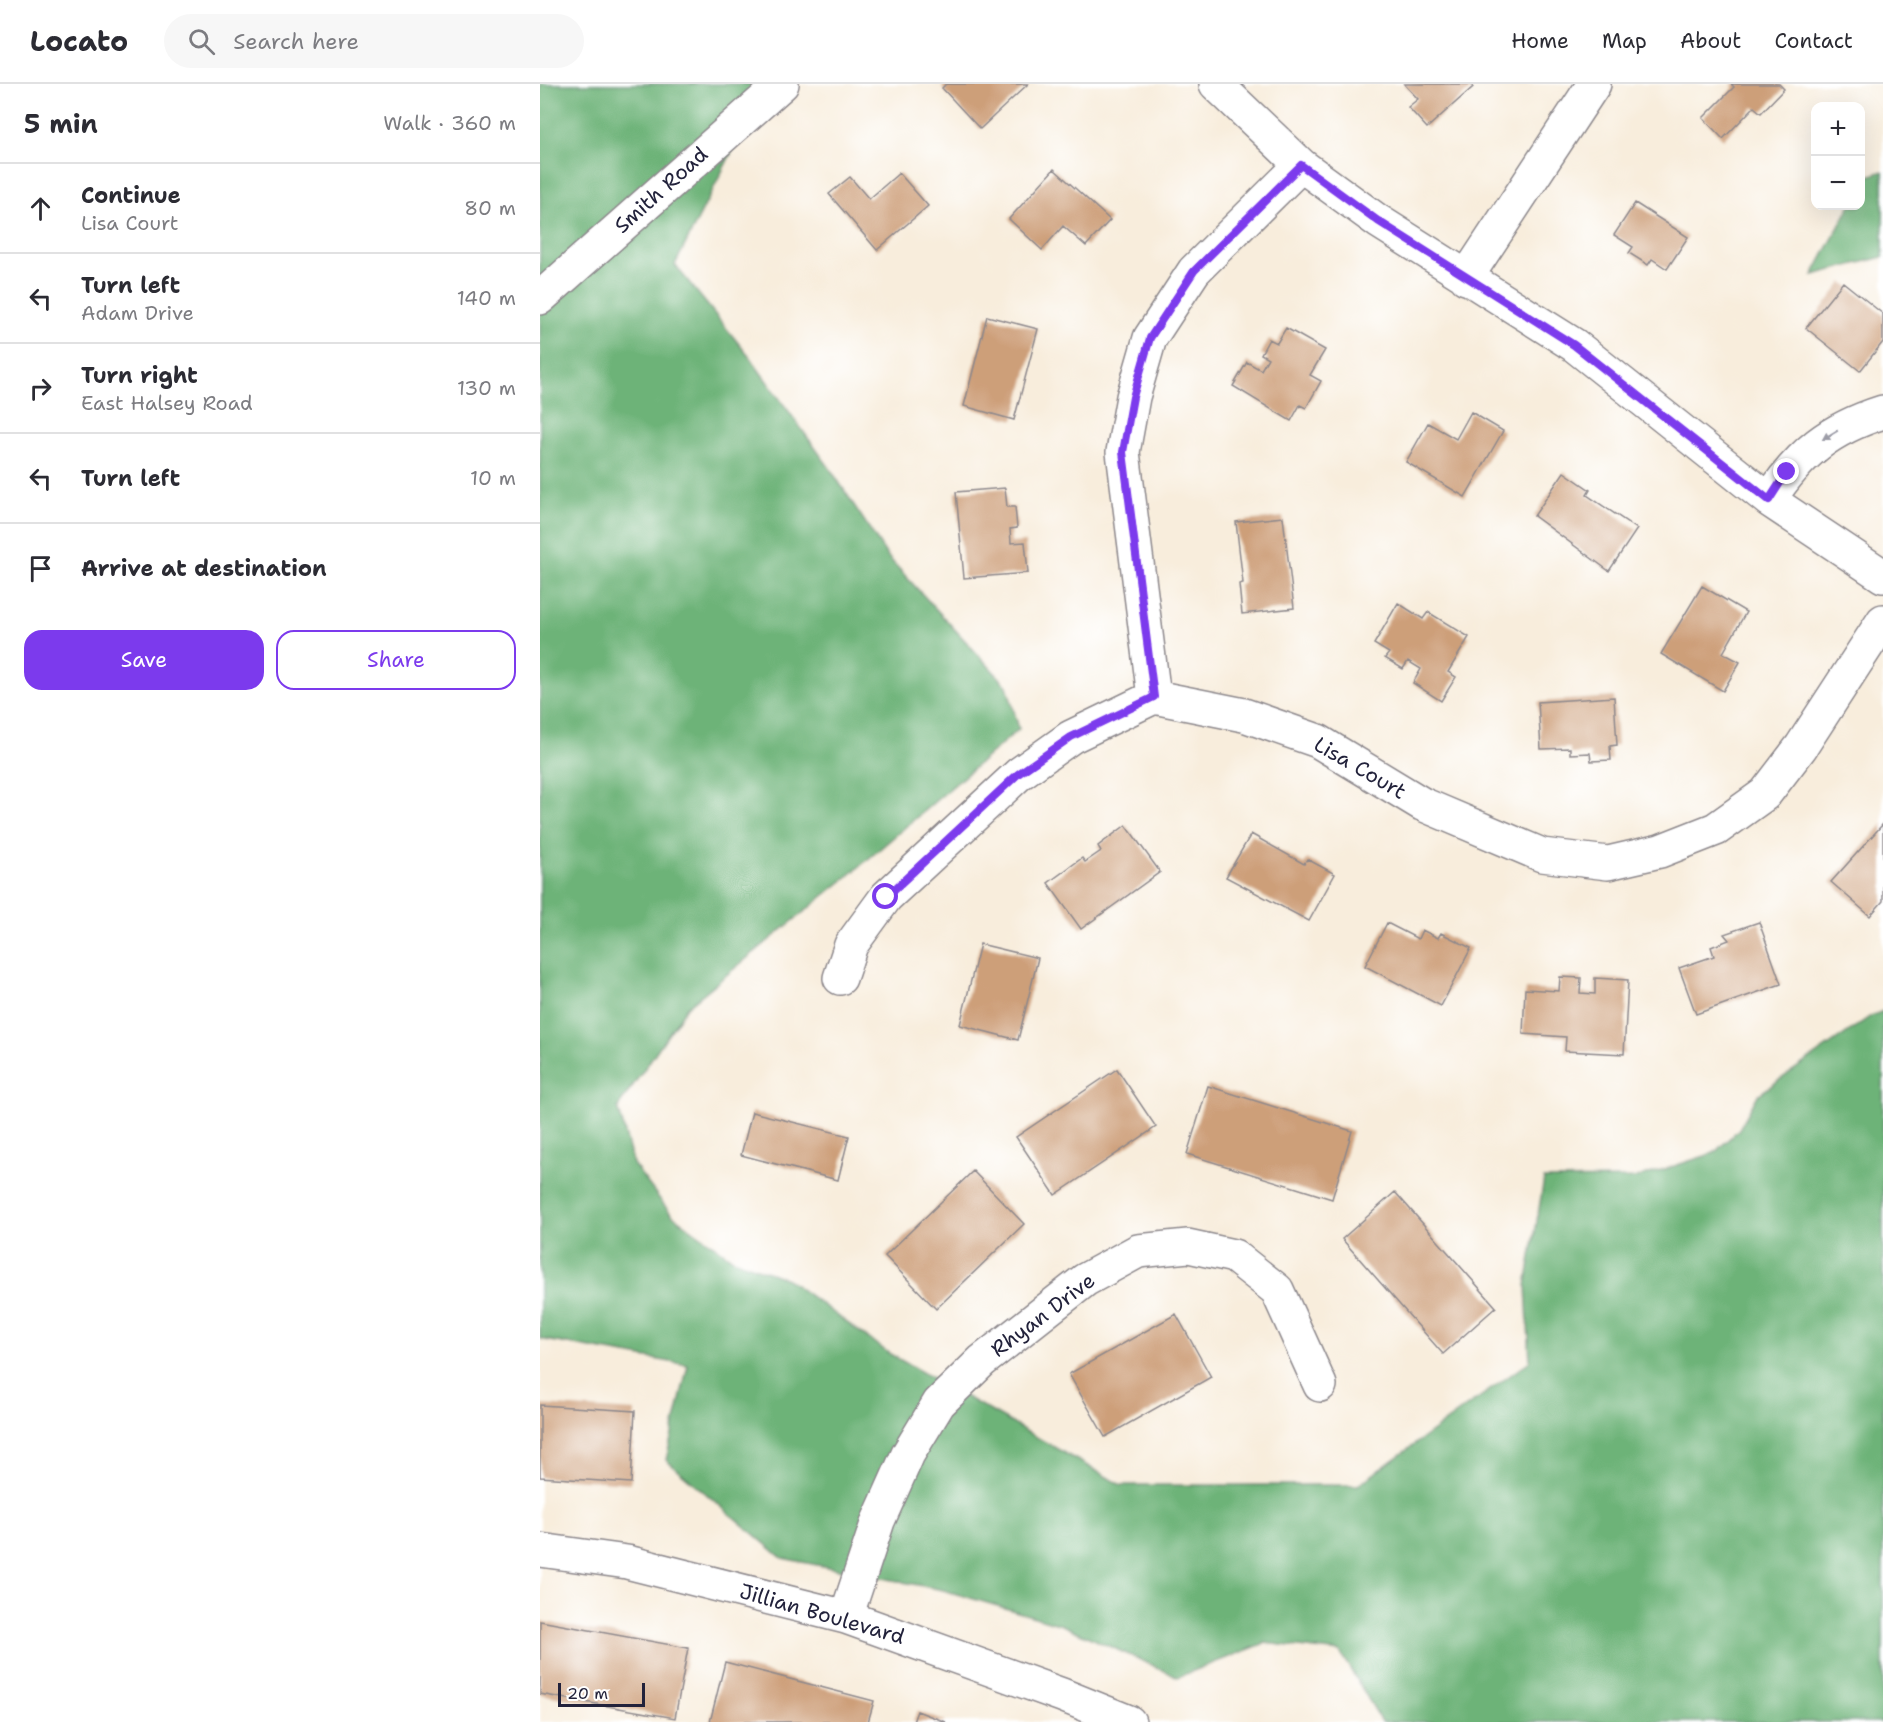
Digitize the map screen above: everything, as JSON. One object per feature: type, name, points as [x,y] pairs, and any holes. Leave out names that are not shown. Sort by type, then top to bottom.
[{"type":"street","name":"Smith Road","points":[[540,298],[782,84]]},
{"type":"street","points":[[1216,84],[1301,165],[1378,221],[1574,345],[1769,500],[1883,576]]},
{"type":"street","points":[[1466,278],[1594,84]]},
{"type":"street","points":[[840,978],[851,945],[886,897],[1018,774],[1071,737],[1154,697],[1123,452],[1133,397],[1150,338],[1194,271],[1301,165]]},
{"type":"street","points":[[1769,500],[1787,472],[1818,442],[1852,422],[1883,412]]},
{"type":"street","name":"Lisa Court","points":[[1154,697],[1244,715],[1318,741],[1422,804],[1542,855],[1608,863],[1660,851],[1716,828],[1764,794],[1801,747],[1883,621]]},
{"type":"street","name":"Rhyan Drive","points":[[846,1617],[878,1521],[908,1454],[939,1403],[982,1361],[1085,1280],[1138,1251],[1188,1246],[1234,1256],[1277,1290],[1320,1385]]},
{"type":"street","name":"Jillian Boulevard","points":[[540,1550],[627,1562],[846,1617],[1062,1695],[1129,1722]]},
{"type":"green space","points":[[540,84],[766,84],[675,265],[748,355],[829,467],[888,557],[1007,686],[1019,729],[852,873],[687,1007],[618,1107],[633,1164],[671,1214],[733,1259],[787,1279],[890,1354],[1121,1485],[1358,1485],[1530,1361],[1526,1286],[1544,1179],[1637,1178],[1714,1153],[1739,1129],[1758,1095],[1871,1016],[1883,1011],[1883,1722],[1382,1722],[1340,1652],[1265,1643],[1178,1677],[1062,1625],[943,1590],[782,1558],[666,1460],[688,1365],[540,1339]]},
{"type":"green space","points":[[1883,171],[1883,257],[1813,275],[1848,210],[1865,210],[1865,177]]},
{"type":"building","points":[[946,84],[1028,84],[980,129],[942,88]]},
{"type":"building","points":[[1404,84],[1471,84],[1473,87],[1427,128],[1408,107],[1418,99]]},
{"type":"building","points":[[1731,84],[1779,84],[1784,89],[1761,113],[1754,107],[1723,139],[1703,118],[1734,87]]},
{"type":"building","points":[[1054,169],[1110,220],[1086,246],[1063,226],[1042,250],[1009,219]]},
{"type":"building","points":[[899,173],[928,206],[877,250],[829,194],[850,177],[869,199]]},
{"type":"building","points":[[1635,203],[1688,237],[1667,269],[1652,259],[1648,265],[1629,253],[1633,247],[1614,235]]},
{"type":"building","points":[[1843,282],[1883,314],[1883,342],[1860,371],[1806,328]]},
{"type":"building","points":[[987,316],[1038,329],[1014,420],[964,406]]},
{"type":"building","points":[[1286,328],[1325,350],[1310,375],[1321,381],[1306,408],[1300,405],[1291,421],[1233,386],[1247,362],[1261,370],[1268,358],[1261,354],[1269,339],[1277,343]]},
{"type":"building","points":[[1471,412],[1503,431],[1465,497],[1406,462],[1428,423],[1456,439]]},
{"type":"building","points":[[1564,472],[1590,490],[1587,495],[1637,529],[1609,571],[1534,516]]},
{"type":"building","points":[[1005,488],[1007,507],[1015,507],[1017,528],[1010,529],[1011,543],[1025,542],[1028,573],[964,578],[956,492]]},
{"type":"building","points":[[1283,517],[1294,608],[1242,614],[1239,584],[1243,583],[1236,522]]},
{"type":"building","points":[[1702,586],[1746,612],[1723,653],[1740,662],[1723,691],[1661,654]]},
{"type":"building","points":[[1398,603],[1423,619],[1428,612],[1469,637],[1448,672],[1456,677],[1441,701],[1413,683],[1421,669],[1408,661],[1403,669],[1385,658],[1389,653],[1374,644]]},
{"type":"building","points":[[1614,697],[1617,745],[1610,746],[1611,760],[1591,761],[1590,753],[1570,754],[1570,748],[1541,749],[1538,702]]},
{"type":"building","points":[[1883,824],[1883,901],[1870,916],[1831,882]]},
{"type":"building","points":[[1126,825],[1160,872],[1081,929],[1048,883],[1082,858],[1085,862],[1101,851],[1098,846]]},
{"type":"building","points":[[1251,834],[1304,864],[1307,859],[1335,874],[1309,921],[1226,877]]},
{"type":"building","points":[[1759,922],[1781,984],[1696,1014],[1679,968],[1714,956],[1711,947],[1729,940],[1724,934]]},
{"type":"building","points":[[1387,923],[1418,939],[1422,930],[1438,938],[1441,933],[1471,948],[1441,1006],[1365,966]]},
{"type":"building","points":[[980,944],[1038,958],[1018,1040],[960,1025]]},
{"type":"building","points":[[1560,977],[1581,978],[1580,993],[1595,994],[1595,978],[1628,980],[1624,1054],[1565,1051],[1566,1037],[1523,1034],[1525,989],[1559,991]]},
{"type":"building","points":[[1117,1069],[1156,1127],[1055,1195],[1016,1137]]},
{"type":"building","points":[[1208,1086],[1352,1131],[1332,1199],[1187,1154]]},
{"type":"building","points":[[752,1112],[849,1136],[838,1180],[741,1155]]},
{"type":"building","points":[[973,1171],[1024,1224],[936,1309],[885,1256]]},
{"type":"building","points":[[1395,1192],[1496,1307],[1443,1354],[1342,1239]]},
{"type":"building","points":[[1176,1314],[1211,1377],[1105,1437],[1069,1374]]},
{"type":"building","points":[[540,1405],[635,1411],[631,1483],[540,1477]]},
{"type":"building","points":[[540,1621],[688,1648],[675,1718],[540,1694]]},
{"type":"building","points":[[725,1662],[874,1701],[868,1722],[710,1722]]},
{"type":"building","points":[[917,1711],[946,1722],[913,1722]]},
{"type":"route","points":[[886,897],[1018,774],[1071,737],[1154,697],[1133,516],[1123,452],[1133,397],[1150,338],[1194,271],[1301,165],[1378,221],[1574,345],[1769,500],[1787,472]]}]
